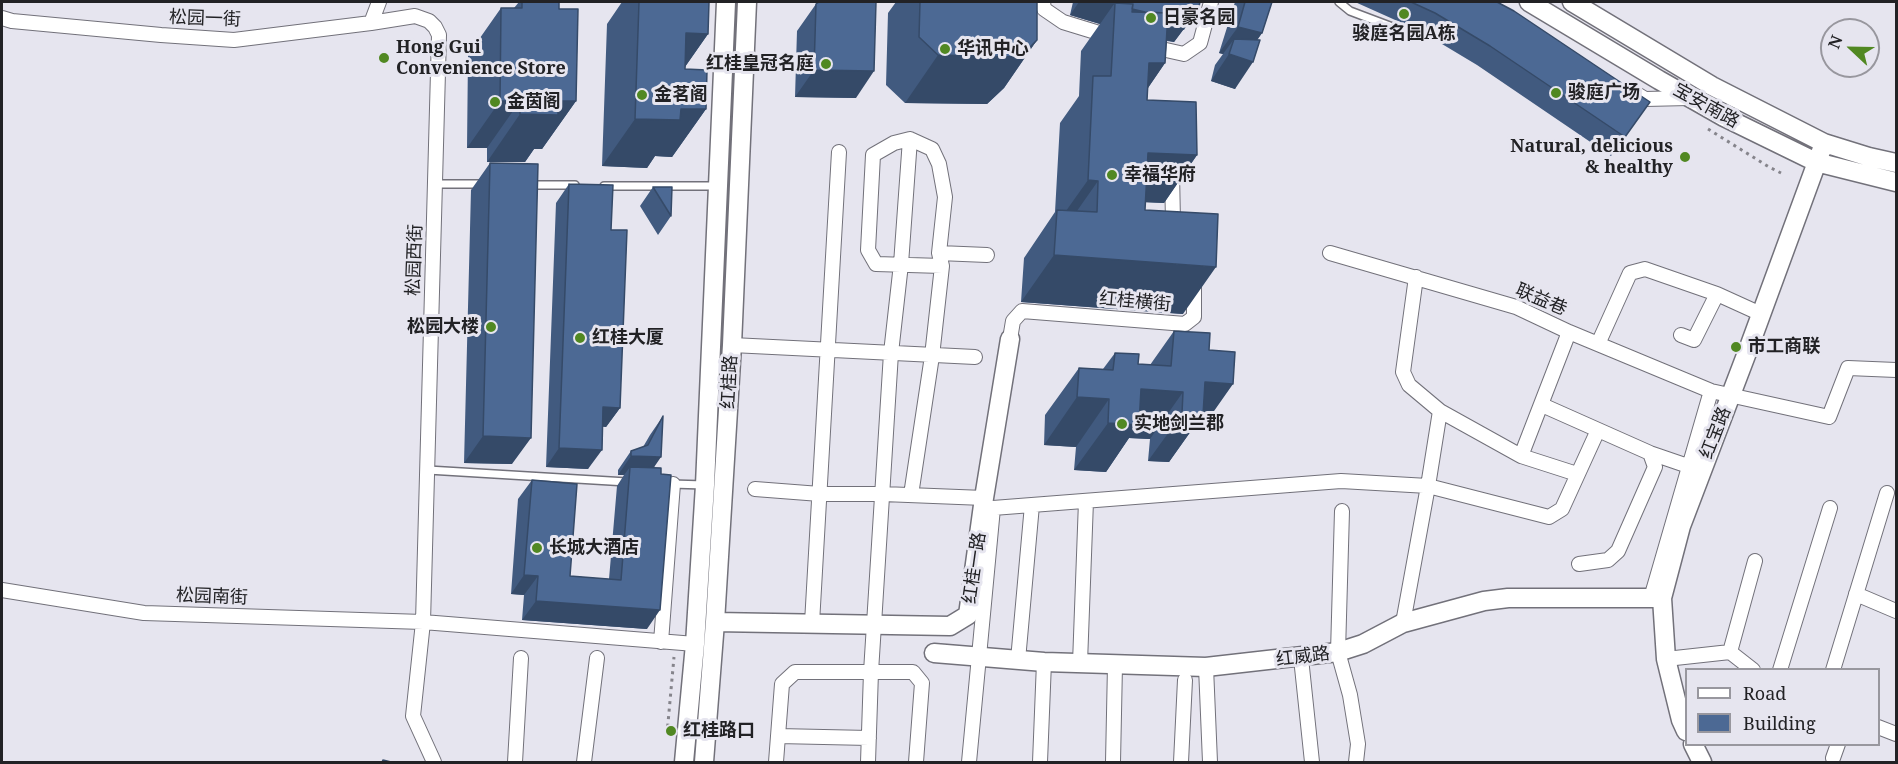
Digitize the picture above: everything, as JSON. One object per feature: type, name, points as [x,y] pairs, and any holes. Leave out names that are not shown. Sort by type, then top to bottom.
[{"type":"street","points":[[371,23],[379,2]]},
{"type":"street","name":"红桂路","points":[[684,762],[705,484],[726,2]]},
{"type":"street","name":"红桂路","points":[[704,762],[732,345],[747,2]]},
{"type":"street","points":[[1043,2],[1044,9],[1063,22],[1184,54],[1200,43],[1211,2]]},
{"type":"street","name":"宝安南路","points":[[1530,2],[1724,117],[1816,162],[1896,182]]},
{"type":"street","name":"宝安南路","points":[[1572,2],[1712,86],[1824,143],[1896,163]]},
{"type":"street","name":"松园西街","points":[[371,23],[415,16],[429,21],[439,35],[423,622]]},
{"type":"street","name":"松园一街","points":[[2,18],[12,21],[234,40],[371,23]]},
{"type":"street","points":[[1625,87],[1645,99],[1689,98]]},
{"type":"street","points":[[868,762],[871,672],[891,353],[901,264],[910,139]]},
{"type":"street","points":[[911,495],[932,356],[940,260],[945,197],[939,164],[932,149],[910,139],[894,143],[873,155],[868,250],[876,264],[901,264],[940,260],[987,255]]},
{"type":"street","name":"红宝路","points":[[1685,729],[1666,659],[1657,598],[1681,526],[1824,143]]},
{"type":"street","points":[[812,623],[839,152]]},
{"type":"street","points":[[1172,159],[1173,222],[1187,234]]},
{"type":"street","name":"联益巷","points":[[1330,253],[1516,307],[1569,332],[1711,391],[1829,417],[1848,368],[1896,370]]},
{"type":"street","name":"红桂横街","points":[[1010,339],[1013,321],[1022,311],[1185,324],[1194,317],[1194,262]]},
{"type":"street","points":[[1598,344],[1630,273],[1645,269],[1717,294],[1761,314]]},
{"type":"street","points":[[1416,277],[1403,372],[1409,385],[1440,411],[1521,456],[1578,474]]},
{"type":"street","points":[[1681,335],[1695,340],[1717,294]]},
{"type":"street","points":[[1521,456],[1569,332]]},
{"type":"street","name":"红桂一路","points":[[715,622],[950,626],[968,615],[1010,339]]},
{"type":"street","points":[[732,345],[975,357]]},
{"type":"street","points":[[1657,598],[1688,466],[1711,391]]},
{"type":"street","points":[[1542,405],[1650,453],[1688,466]]},
{"type":"street","points":[[1403,623],[1440,411]]},
{"type":"street","points":[[969,762],[993,508],[1341,481],[1428,486],[1549,517],[1562,509],[1598,430]]},
{"type":"street","points":[[1578,564],[1608,560],[1618,551],[1655,467],[1650,453]]},
{"type":"street","points":[[661,642],[667,484]]},
{"type":"street","points":[[755,489],[820,494],[984,498]]},
{"type":"street","points":[[1833,668],[1887,493]]},
{"type":"street","points":[[1080,663],[1086,501]]},
{"type":"street","points":[[1018,660],[1032,505]]},
{"type":"street","points":[[1780,668],[1830,508]]},
{"type":"street","points":[[1342,511],[1338,652],[1350,695],[1358,744],[1356,762]]},
{"type":"street","points":[[1730,652],[1755,561]]},
{"type":"street","name":"松园南街","points":[[2,590],[144,613],[423,622],[694,644]]},
{"type":"street","points":[[1856,594],[1896,611]]},
{"type":"street","name":"红威路","points":[[934,653],[1044,662],[1206,667],[1338,652],[1363,644],[1403,623],[1485,601],[1508,598],[1657,598]]},
{"type":"street","points":[[423,622],[413,716],[434,762]]},
{"type":"street","points":[[1666,659],[1730,652],[1752,668]]},
{"type":"street","points":[[1300,657],[1311,762]]},
{"type":"street","points":[[515,762],[521,658]]},
{"type":"street","points":[[584,762],[597,658]]},
{"type":"street","points":[[1040,762],[1044,662]]},
{"type":"street","points":[[1113,762],[1114,665]]},
{"type":"street","points":[[1206,667],[1210,762]]},
{"type":"street","points":[[776,762],[782,684],[795,672],[913,672],[922,683],[916,762]]},
{"type":"street","points":[[1181,762],[1185,680]]},
{"type":"street","points":[[1880,728],[1896,734]]},
{"type":"street","points":[[778,736],[869,738]]},
{"type":"street","points":[[1694,746],[1702,762]]},
{"type":"lane","points":[[1340,2],[1350,11],[1419,37]]},
{"type":"lane","points":[[435,184],[494,185]]},
{"type":"lane","points":[[518,185],[588,185]]},
{"type":"lane","points":[[600,186],[719,186]]},
{"type":"lane","points":[[428,470],[638,482]]},
{"type":"lane","points":[[667,484],[705,484]]},
{"type":"path","points":[[1701,125],[1769,168],[1781,173]]},
{"type":"path","points":[[667,739],[674,657]]},
{"type":"building","points":[[522,2],[559,2],[559,9],[578,9],[576,101],[558,101],[558,115],[520,114],[520,101],[500,101],[501,8],[522,8]]},
{"type":"building","points":[[639,2],[709,2],[708,34],[686,33],[685,69],[707,70],[706,109],[681,109],[680,120],[635,119]]},
{"type":"building","points":[[819,2],[876,2],[874,71],[814,70],[816,4]]},
{"type":"building","points":[[920,2],[1037,2],[1037,40],[1020,57],[938,55],[919,37]]},
{"type":"building","points":[[1106,2],[1200,2],[1198,10],[1192,9],[1188,23],[1168,18],[1168,13],[1132,9],[1133,4]]},
{"type":"building","points":[[1245,2],[1272,2],[1262,33],[1238,27]]},
{"type":"building","points":[[1411,2],[1497,2],[1650,102],[1625,137],[1490,46],[1435,13]]},
{"type":"building","points":[[1115,3],[1133,4],[1132,12],[1168,13],[1165,63],[1149,63],[1147,100],[1196,102],[1197,155],[1148,153],[1145,210],[1218,214],[1216,267],[1054,255],[1057,210],[1097,212],[1098,181],[1088,180],[1093,76],[1111,76]]},
{"type":"building","points":[[1234,39],[1260,40],[1253,62],[1229,54]]},
{"type":"building","points":[[490,163],[538,164],[531,438],[483,436]]},
{"type":"building","name":"红桂大厦","points":[[569,184],[613,185],[611,230],[627,230],[620,408],[603,407],[602,450],[559,448]]},
{"type":"building","points":[[653,187],[672,187],[671,216]]},
{"type":"building","points":[[1174,331],[1210,333],[1209,350],[1235,352],[1233,384],[1205,382],[1203,415],[1182,413],[1183,392],[1141,389],[1139,425],[1108,423],[1109,399],[1077,397],[1079,368],[1113,370],[1115,353],[1139,354],[1138,364],[1171,366]]},
{"type":"building","points":[[663,416],[661,457],[631,456],[631,451],[648,445]]},
{"type":"building","points":[[630,467],[661,468],[661,474],[671,475],[660,610],[536,601],[538,576],[524,575],[532,480],[577,484],[570,576],[621,580]]},
{"type":"place","name":"骏庭名园A栋","points":[[1404,14]]},
{"type":"place","name":"日豪名园","points":[[1151,18]]},
{"type":"place","name":"华讯中心","points":[[945,49]]},
{"type":"place","name":"Hong Gui Convenience Store","points":[[384,58]]},
{"type":"place","name":"红桂皇冠名庭","points":[[826,64]]},
{"type":"place","name":"骏庭广场","points":[[1556,93]]},
{"type":"place","name":"金茗阁","points":[[642,95]]},
{"type":"place","name":"金茵阁","points":[[495,102]]},
{"type":"place","name":"Natural, delicious & healthy","points":[[1685,157]]},
{"type":"place","name":"幸福华府","points":[[1112,175]]},
{"type":"place","name":"松园大楼","points":[[491,327]]},
{"type":"place","name":"红桂大厦","points":[[580,338]]},
{"type":"place","name":"市工商联","points":[[1736,347]]},
{"type":"place","name":"实地剑兰郡","points":[[1122,424]]},
{"type":"place","name":"长城大酒店","points":[[537,548]]},
{"type":"place","name":"红桂路口","points":[[671,731]]}]
